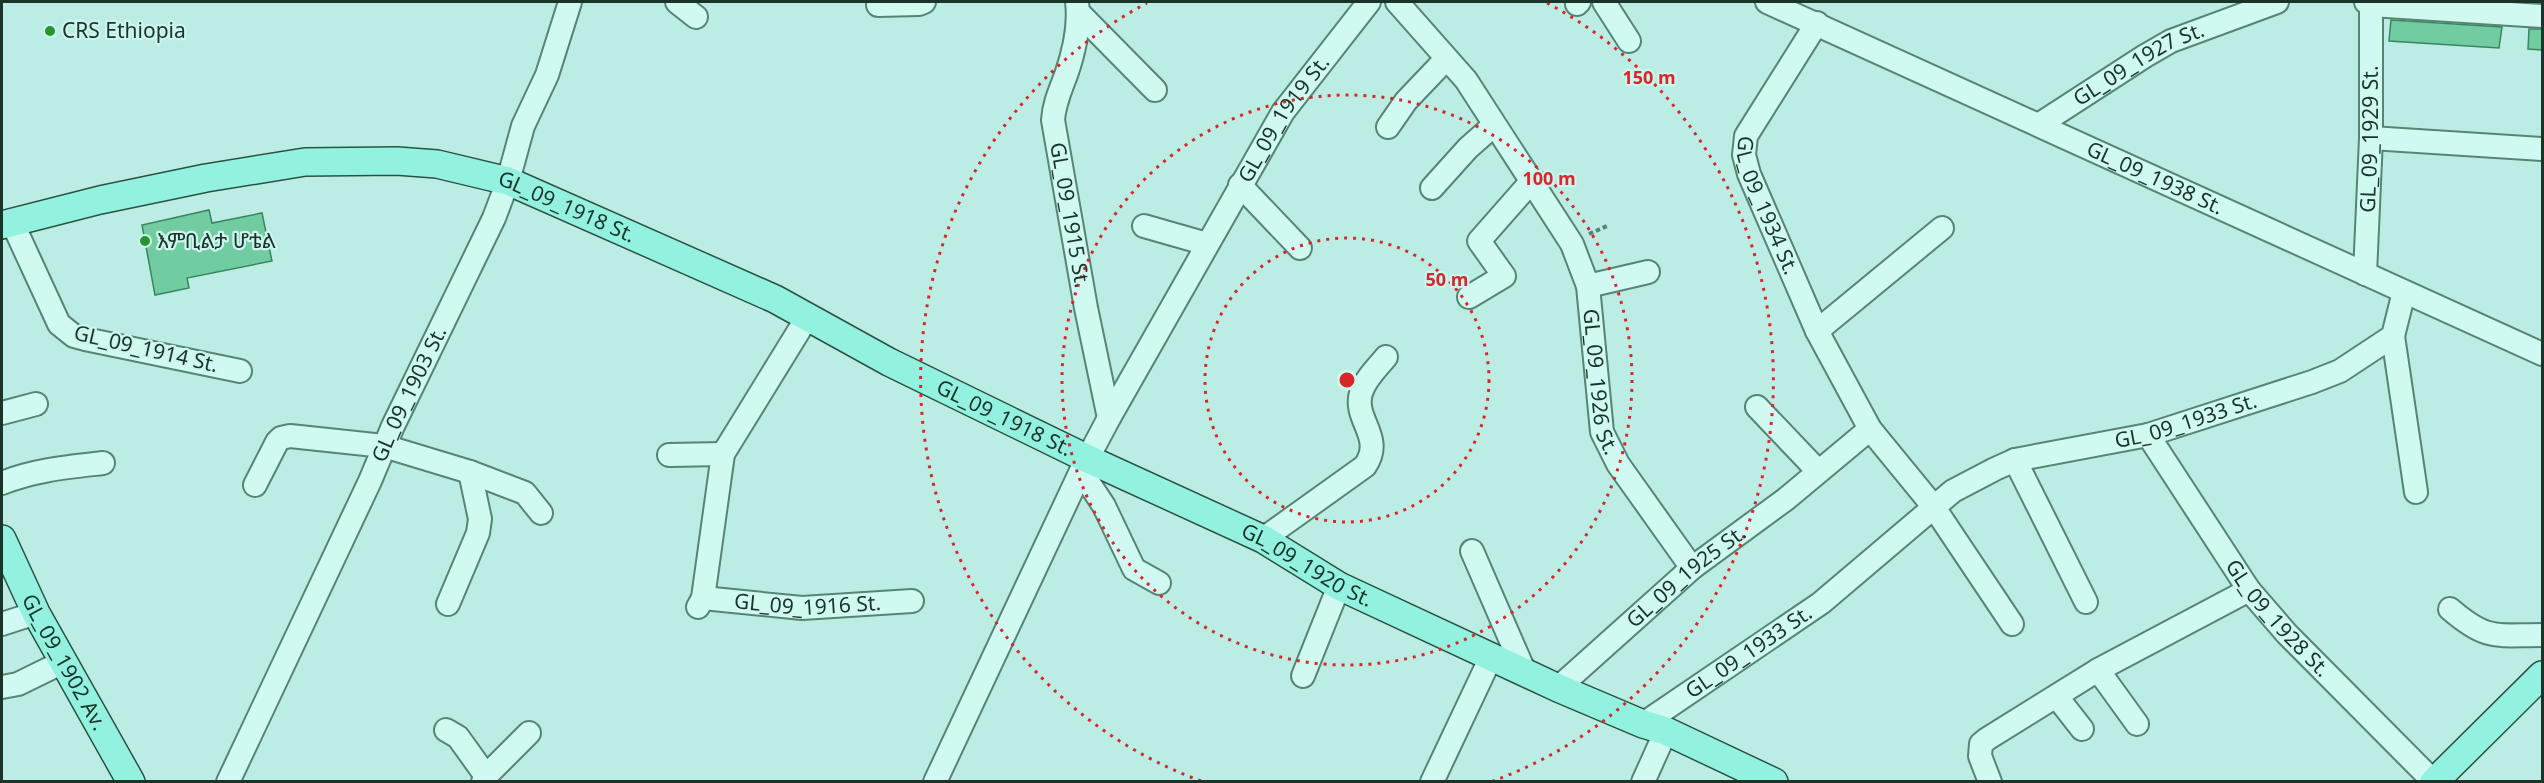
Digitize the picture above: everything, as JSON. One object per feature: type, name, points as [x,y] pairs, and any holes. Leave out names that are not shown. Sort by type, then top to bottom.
[{"type":"main road","name":"GL_09_1918 St.","points":[[7,224],[206,178],[305,162],[397,160],[437,164],[508,181],[808,316],[889,362],[1084,465]]},
{"type":"main road","name":"GL_09_1920 St.","points":[[1084,465],[1263,539],[1339,586],[1558,688],[1655,727],[1774,782]]},
{"type":"main road","name":"GL_09_1902 Av.","points":[[2,539],[36,613],[131,782]]},
{"type":"main road","points":[[2434,782],[2542,675]]},
{"type":"street","points":[[677,2],[696,16]]},
{"type":"street","points":[[878,5],[924,2]]},
{"type":"street","name":"GL_09_1919 St.","points":[[935,782],[1084,465],[1109,418],[1240,185],[1292,98],[1369,2]]},
{"type":"street","name":"GL_09_1926 St.","points":[[1397,2],[1466,80],[1493,126],[1572,244],[1588,286],[1602,432],[1618,464],[1692,568]]},
{"type":"street","points":[[1604,2],[1629,40]]},
{"type":"street","name":"GL_09_1938 St.","points":[[1767,2],[2040,124],[2542,354]]},
{"type":"street","name":"GL_09_1927 St.","points":[[2040,124],[2171,41],[2277,2]]},
{"type":"street","points":[[2368,3],[2542,16]]},
{"type":"street","name":"GL_09_1929 St.","points":[[2365,274],[2371,138],[2368,3]]},
{"type":"street","name":"GL_09_1903 St.","points":[[228,782],[370,481],[384,446],[494,218],[508,181],[523,126],[547,75],[564,4]]},
{"type":"street","name":"GL_09_1915 St.","points":[[1078,7],[1155,90]]},
{"type":"street","name":"GL_09_1915 St.","points":[[1078,7],[1076,38],[1067,73],[1055,101],[1053,120],[1086,308],[1109,418]]},
{"type":"street","name":"GL_09_1934 St.","points":[[1817,23],[1746,136],[1744,155],[1749,174],[1816,331],[1870,429],[1933,506]]},
{"type":"street","points":[[1388,127],[1406,101],[1446,59]]},
{"type":"street","points":[[1432,188],[1468,148],[1493,126]]},
{"type":"street","points":[[2371,138],[2542,149]]},
{"type":"street","points":[[1469,297],[1504,276],[1479,241],[1530,183]]},
{"type":"street","points":[[1240,185],[1300,248]]},
{"type":"street","name":"GL_09_1914 St.","points":[[7,224],[53,313],[66,331],[85,339],[240,371]]},
{"type":"street","points":[[1144,226],[1207,244]]},
{"type":"street","points":[[1816,331],[1942,228]]},
{"type":"street","points":[[1588,286],[1648,272]]},
{"type":"street","points":[[2404,292],[2393,336],[2416,492]]},
{"type":"street","points":[[669,455],[723,454],[808,316]]},
{"type":"street","name":"GL_09_1933 St.","points":[[1655,727],[1821,603],[1953,490],[2015,460],[2148,435],[2340,371],[2393,336]]},
{"type":"street","points":[[1263,539],[1365,466],[1374,446],[1361,409],[1360,395],[1365,383],[1386,357]]},
{"type":"street","points":[[2,413],[36,404]]},
{"type":"street","points":[[1757,407],[1818,471]]},
{"type":"street","name":"GL_09_1925 St.","points":[[1558,688],[1692,568],[1786,499],[1870,429]]},
{"type":"street","name":"GL_09_1928 St.","points":[[2148,435],[2249,590],[2287,634],[2434,782]]},
{"type":"street","points":[[255,485],[277,442],[285,436],[384,446],[470,472],[525,493],[541,513]]},
{"type":"street","name":"GL_09_1916 St.","points":[[723,454],[701,602],[802,608],[912,601]]},
{"type":"street","points":[[2015,460],[2086,602]]},
{"type":"street","points":[[2,483],[20,476],[52,469],[103,463]]},
{"type":"street","points":[[1084,465],[1134,569],[1160,583]]},
{"type":"street","points":[[448,604],[478,532],[480,519],[470,472]]},
{"type":"street","points":[[1933,506],[2012,624]]},
{"type":"street","points":[[1472,551],[1525,673]]},
{"type":"street","points":[[1303,676],[1339,586]]},
{"type":"street","points":[[1990,782],[1980,756],[1981,744],[2098,670],[2249,590]]},
{"type":"street","points":[[2450,609],[2468,625],[2491,635],[2542,635]]},
{"type":"street","points":[[2,624],[36,613]]},
{"type":"street","points":[[1432,782],[1491,657]]},
{"type":"street","points":[[2,687],[18,684],[63,662]]},
{"type":"street","points":[[2098,670],[2137,724]]},
{"type":"street","points":[[2057,697],[2082,729]]},
{"type":"street","points":[[1644,782],[1655,727]]},
{"type":"street","points":[[446,730],[458,737],[485,778],[529,733]]},
{"type":"building","points":[[2391,20],[2502,27],[2499,48],[2389,41]]},
{"type":"building","points":[[2529,29],[2542,29],[2542,50],[2528,49]]},
{"type":"building","points":[[209,210],[212,223],[262,213],[272,261],[187,278],[189,288],[155,295],[142,225]]},
{"type":"place","name":"CRS Ethiopia","points":[[50,31]]},
{"type":"place","name":"እምቢልታ ሆቴል","points":[[145,241]]}]
